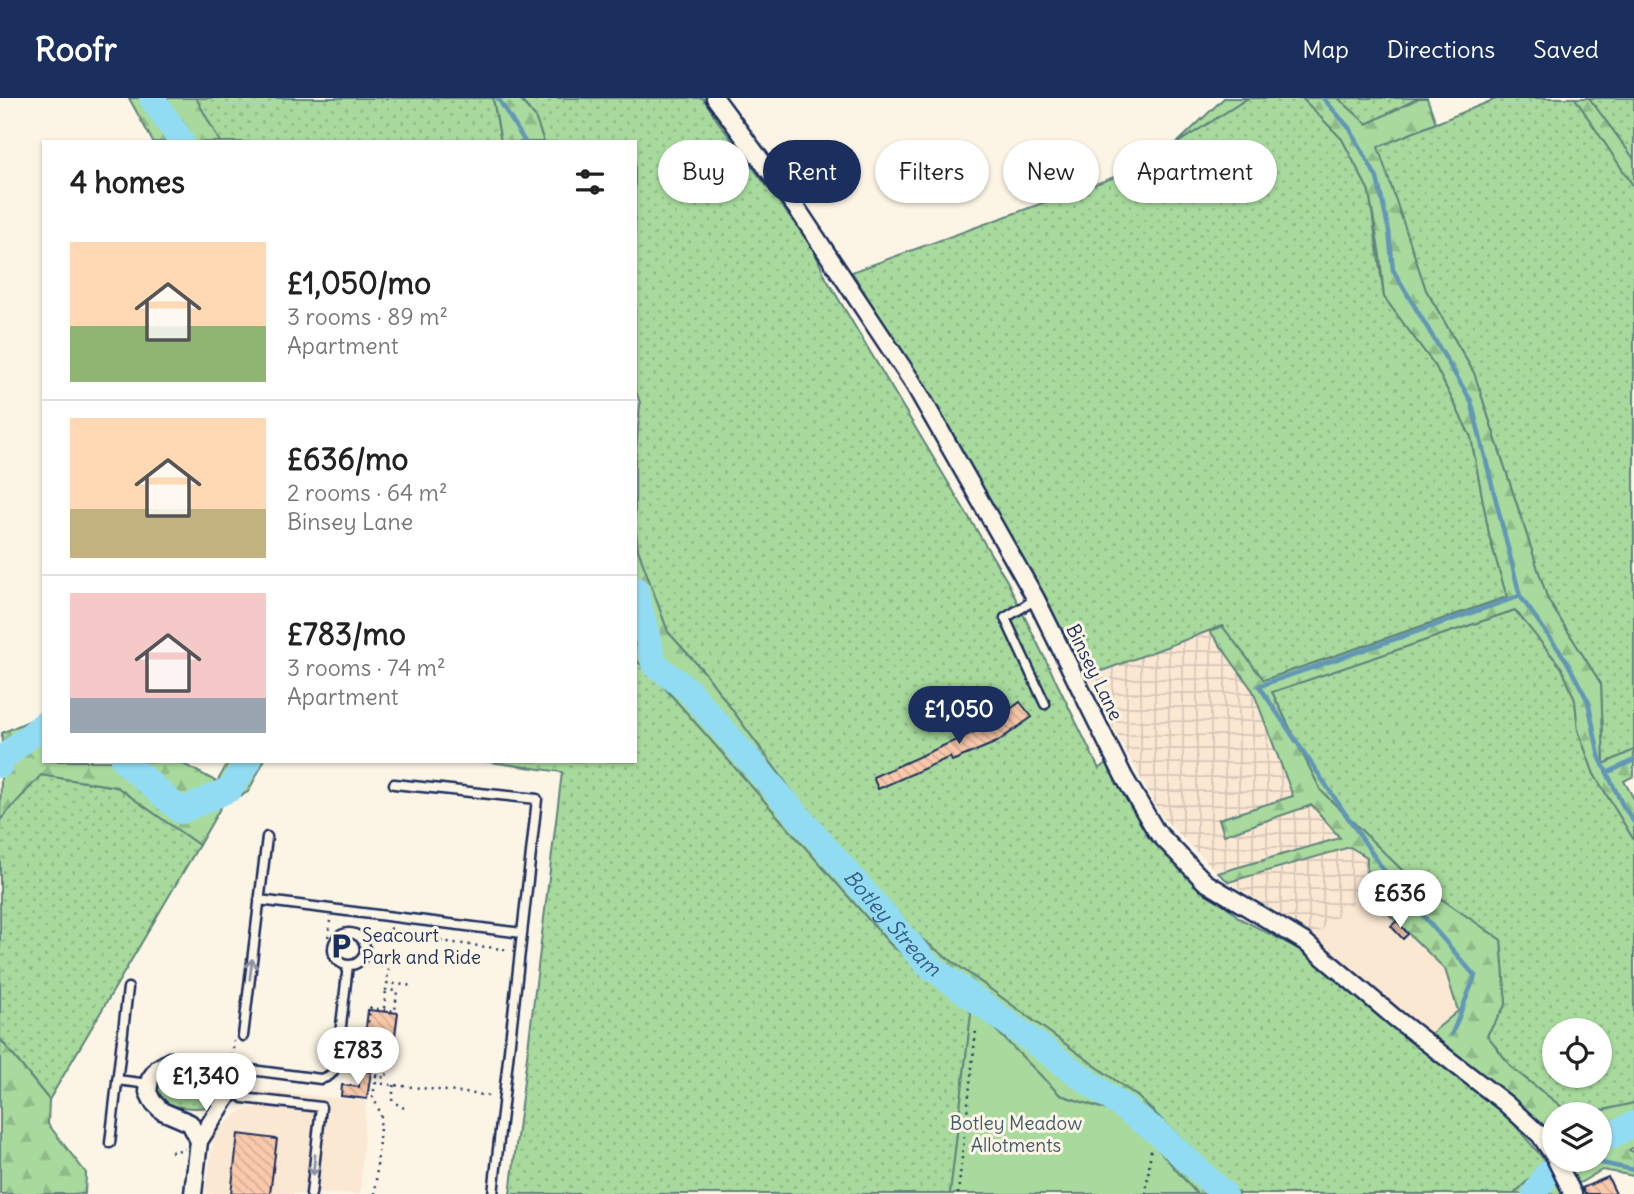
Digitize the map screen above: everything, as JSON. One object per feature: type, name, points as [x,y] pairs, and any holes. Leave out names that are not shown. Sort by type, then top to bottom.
[{"type":"street","name":"Binsey Lane","points":[[715,98],[800,213],[915,386],[1036,599],[1124,777],[1156,831],[1205,882],[1305,942],[1395,1018],[1505,1103],[1542,1138]]},
{"type":"street","points":[[192,1194],[199,1141],[232,1089],[227,1075],[214,1065],[170,1061],[158,1068],[150,1079],[148,1092],[162,1111],[190,1123],[199,1141]]},
{"type":"street","name":"Binsey Lane","points":[[1562,1172],[1570,1188]]},
{"type":"lane","points":[[1036,599],[1005,618],[1045,704]]},
{"type":"lane","points":[[394,785],[537,799],[493,1194]]},
{"type":"lane","points":[[243,1036],[267,837]]},
{"type":"lane","points":[[259,900],[522,933]]},
{"type":"lane","points":[[346,934],[356,935],[363,942],[365,951],[361,960],[348,965],[335,957],[333,947],[335,942],[346,934]]},
{"type":"lane","points":[[214,1065],[321,1079],[330,1076],[335,1070],[337,1060],[348,965]]},
{"type":"lane","points":[[110,1143],[128,988]]},
{"type":"lane","points":[[256,1072],[242,1076],[232,1089],[243,1098],[321,1107],[311,1194]]},
{"type":"lane","points":[[117,1080],[149,1084]]},
{"type":"path","points":[[330,921],[328,939],[335,942]]},
{"type":"path","points":[[383,1009],[392,935],[520,951]]},
{"type":"path","points":[[387,983],[414,986]]},
{"type":"path","points":[[364,1057],[370,1008],[395,1010],[397,991],[386,990]]},
{"type":"path","points":[[958,1194],[976,1030]]},
{"type":"path","points":[[337,1060],[364,1057],[388,1060],[386,1078],[376,1076]]},
{"type":"path","points":[[375,1194],[381,1114],[373,1097],[378,1059]]},
{"type":"path","points":[[375,1083],[504,1097]]},
{"type":"path","points":[[394,1085],[392,1101],[404,1108]]},
{"type":"path","points":[[1146,1194],[1151,1149]]},
{"type":"shaded area","points":[[1210,631],[1253,691],[1293,796],[1220,819],[1224,835],[1313,805],[1340,838],[1218,873],[1161,816],[1086,677]]},
{"type":"shaded area","points":[[1351,847],[1367,857],[1366,892],[1313,937],[1229,882]]},
{"type":"shaded area","points":[[1366,892],[1445,969],[1459,1011],[1427,1037],[1313,937]]},
{"type":"shaded area","points":[[258,1090],[366,1101],[360,1194],[205,1194],[213,1140],[217,1131],[241,1111],[255,1108]]},
{"type":"green space","points":[[129,98],[196,98],[219,140],[152,140]]},
{"type":"green space","points":[[186,98],[493,98],[501,140],[204,140]]},
{"type":"green space","points":[[493,98],[519,98],[535,117],[543,140],[501,140]]},
{"type":"green space","points":[[519,98],[703,98],[732,140],[658,140],[658,203],[749,203],[749,163],[763,181],[763,203],[779,203],[812,246],[826,278],[1007,581],[1099,769],[1108,762],[1158,842],[1239,918],[1316,958],[1504,1112],[1542,1157],[1542,1168],[1514,1194],[1239,1194],[1138,1097],[916,935],[912,938],[808,813],[705,673],[668,632],[637,542],[637,440],[640,403],[637,395],[637,140],[543,140],[535,117]]},
{"type":"green space","points":[[1224,98],[1248,98],[1182,140]]},
{"type":"green space","points":[[1248,98],[1302,98],[1342,139],[1369,191],[1384,297],[1436,367],[1471,437],[1490,539],[1507,597],[1264,680],[1222,626],[1086,677],[982,490],[852,272],[1043,203],[1099,203],[1099,183],[1113,177],[1113,203],[1277,203],[1277,140],[1182,140]]},
{"type":"green space","points":[[1302,98],[1338,98],[1367,124],[1419,98],[1427,98],[1436,123],[1378,147],[1426,290],[1474,373],[1548,600],[1601,684],[1604,764],[1634,750],[1634,776],[1624,781],[1634,799],[1634,840],[1594,774],[1578,730],[1575,700],[1562,668],[1515,610],[1272,692],[1321,791],[1408,876],[1501,940],[1506,1004],[1487,1035],[1512,1068],[1555,1102],[1542,1102],[1542,1128],[1427,1037],[1458,1011],[1445,969],[1366,892],[1367,857],[1350,847],[1229,882],[1218,873],[1340,838],[1312,805],[1224,835],[1219,819],[1293,796],[1253,691],[1210,631],[1222,626],[1264,680],[1507,597],[1490,539],[1471,437],[1436,367],[1384,297],[1369,191],[1342,139]]},
{"type":"green space","points":[[1338,98],[1419,98],[1367,124]]},
{"type":"green space","points":[[1498,98],[1575,98],[1634,187],[1634,750],[1604,764],[1601,684],[1548,600],[1474,373],[1426,290],[1377,147]]},
{"type":"green space","points":[[1575,98],[1589,98],[1634,159],[1634,187]]},
{"type":"green space","points":[[1589,98],[1634,98],[1634,159]]},
{"type":"green space","points":[[637,542],[668,632],[705,673],[808,813],[912,938],[916,935],[1138,1097],[1239,1194],[1197,1194],[1151,1141],[1107,1110],[1060,1095],[972,1006],[891,945],[657,679],[637,661]]},
{"type":"green space","points":[[1515,610],[1562,668],[1575,700],[1578,730],[1594,774],[1634,840],[1634,1103],[1612,1108],[1612,1102],[1555,1102],[1512,1068],[1487,1035],[1506,1004],[1501,940],[1408,876],[1321,791],[1272,692]]},
{"type":"green space","points":[[637,661],[657,679],[891,945],[972,1006],[950,1194],[510,1194],[562,772],[497,763],[637,763]]},
{"type":"green space","points":[[42,715],[42,763],[182,763],[217,782],[228,763],[263,763],[248,792],[222,805],[199,845],[117,787],[41,775],[0,820],[2,733]]},
{"type":"green space","points":[[40,775],[117,787],[199,845],[49,1100],[0,1039],[0,820]]},
{"type":"green space","name":"Botley Meadow Allotments","points":[[972,1006],[1060,1095],[1107,1110],[1151,1141],[1197,1194],[950,1194]]},
{"type":"green space","points":[[0,1039],[49,1100],[48,1124],[86,1173],[85,1194],[0,1194]]},
{"type":"green space","points":[[168,1069],[209,1074],[218,1083],[217,1099],[203,1108],[162,1103],[156,1093],[156,1080]]},
{"type":"green space","points":[[1634,1103],[1634,1147],[1629,1150],[1634,1152],[1634,1176],[1612,1172],[1612,1108]]},
{"type":"green space","points":[[1542,1167],[1542,1172],[1599,1172],[1561,1194],[1514,1194]]},
{"type":"building","points":[[1020,702],[1032,717],[997,742],[952,761],[950,757],[878,789],[873,777],[988,726]]},
{"type":"building","points":[[1397,921],[1408,934],[1403,939],[1391,926]]},
{"type":"building","points":[[368,1010],[398,1013],[392,1058],[363,1054]]},
{"type":"building","points":[[360,1070],[371,1072],[367,1099],[341,1096],[342,1085],[359,1087]]},
{"type":"building","points":[[238,1134],[277,1139],[270,1194],[231,1194]]},
{"type":"building","points":[[1608,1177],[1616,1194],[1585,1194],[1582,1188]]},
{"type":"waterway","points":[[152,98],[181,140]]},
{"type":"waterway","points":[[498,98],[524,140]]},
{"type":"waterway","points":[[1323,98],[1350,129],[1377,178],[1389,231],[1393,270],[1471,401],[1520,596],[1566,660],[1588,701],[1599,756],[1622,804],[1634,822]]},
{"type":"waterway","points":[[1452,1034],[1475,976],[1382,868],[1259,686],[1520,596]]},
{"type":"waterway","name":"Botley Stream","points":[[637,597],[654,664],[688,690],[927,964],[1157,1132],[1224,1194]]},
{"type":"waterway","points":[[0,765],[3,758],[42,726]]},
{"type":"waterway","points":[[1607,773],[1634,760]]},
{"type":"waterway","points":[[126,763],[181,811],[230,789],[248,763]]},
{"type":"waterway","points":[[1612,1135],[1634,1124]]},
{"type":"waterway","points":[[1612,1165],[1634,1170]]},
{"type":"waterway","points":[[1535,1194],[1550,1172]]},
{"type":"place","name":"Seacourt Park and Ride","points":[[341,946]]}]
